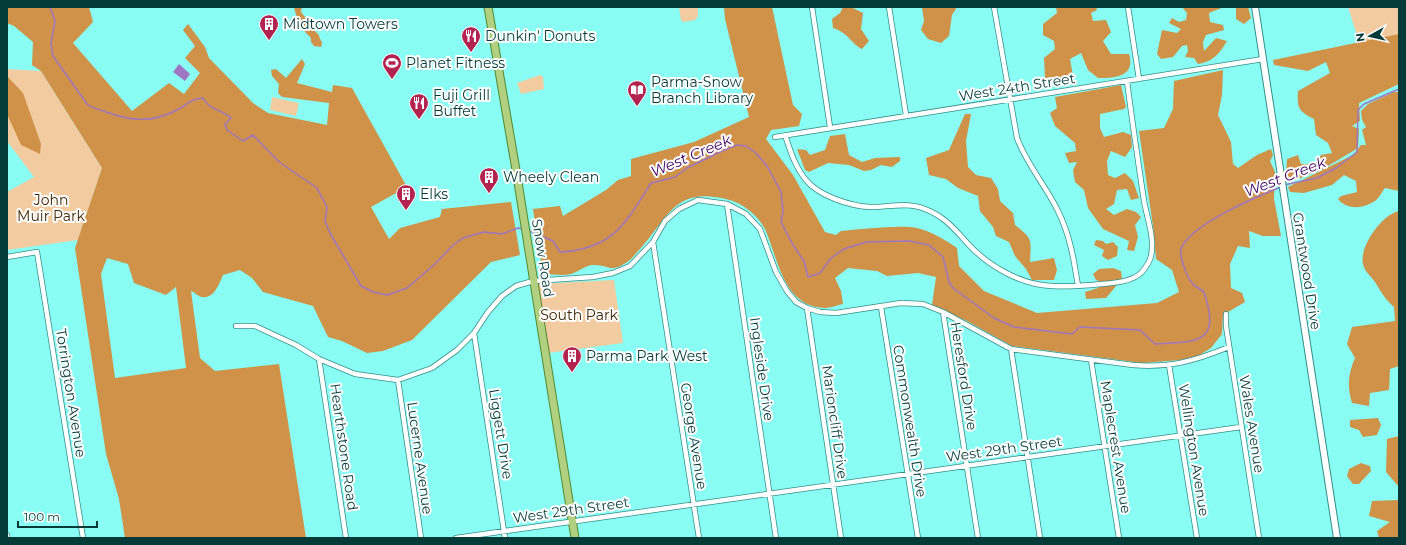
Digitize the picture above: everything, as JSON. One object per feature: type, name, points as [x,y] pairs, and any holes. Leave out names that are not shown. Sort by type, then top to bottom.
[{"type":"main road","name":"Snow Road","points":[[488,7],[521,202],[574,538]]},
{"type":"street","points":[[812,7],[830,127]]},
{"type":"street","points":[[889,7],[906,115]]},
{"type":"street","points":[[994,7],[1017,138],[1023,155],[1058,210],[1068,234],[1078,286]]},
{"type":"street","points":[[1128,7],[1139,79]]},
{"type":"street","name":"Grantwood Drive","points":[[1255,7],[1337,538]]},
{"type":"street","name":"West 24th Street","points":[[775,137],[1263,59]]},
{"type":"street","points":[[785,135],[796,164],[806,181],[829,196],[852,205],[871,207],[902,204],[924,209],[944,218],[971,247],[987,261],[1024,281],[1051,286],[1078,286],[1117,283],[1131,279],[1141,273],[1151,257],[1150,225],[1145,202],[1127,81]]},
{"type":"street","points":[[236,326],[255,326],[296,345],[319,359],[355,374],[398,380],[432,368],[474,334],[488,312],[502,296],[516,286],[533,281],[593,277],[613,274],[630,266],[653,242],[665,221],[680,209],[698,200],[727,204],[746,214],[760,230],[776,272],[787,291],[796,302],[807,308],[820,312],[836,312],[881,307],[901,303],[923,304],[943,312],[1011,349],[1091,360],[1151,366],[1183,364],[1229,347]]},
{"type":"street","name":"Ingleside Drive","points":[[727,204],[776,538]]},
{"type":"street","name":"George Avenue","points":[[653,242],[691,505],[699,538]]},
{"type":"street","name":"Torrington Avenue","points":[[7,257],[37,252],[83,538]]},
{"type":"street","name":"Commonwealth Drive","points":[[881,307],[918,538]]},
{"type":"street","name":"Marioncliff Drive","points":[[807,308],[841,538]]},
{"type":"street","name":"Heresford Drive","points":[[943,312],[978,538]]},
{"type":"street","name":"Wales Avenue","points":[[1226,314],[1225,322],[1259,538]]},
{"type":"street","name":"Liggett Drive","points":[[474,334],[505,538]]},
{"type":"street","points":[[1011,349],[1040,538]]},
{"type":"street","name":"Hearthstone Road","points":[[319,359],[346,538]]},
{"type":"street","name":"Maplecrest Avenue","points":[[1091,360],[1119,538]]},
{"type":"street","name":"Wellington Avenue","points":[[1169,365],[1197,538]]},
{"type":"street","name":"Lucerne Avenue","points":[[398,380],[421,538]]},
{"type":"street","name":"West 29th Street","points":[[456,538],[1241,427]]},
{"type":"green space","points":[[679,7],[698,7],[698,16],[695,20],[683,22],[681,20]]},
{"type":"green space","points":[[1348,7],[1399,7],[1399,39],[1360,45]]},
{"type":"green space","name":"John Muir Park","points":[[7,69],[41,71],[102,168],[78,240],[7,250],[7,192],[34,177],[7,141]]},
{"type":"green space","points":[[540,75],[543,77],[544,89],[521,94],[517,83]]},
{"type":"green space","points":[[272,97],[299,103],[296,116],[270,110]]},
{"type":"green space","name":"South Park","points":[[614,280],[623,343],[548,353],[538,284]]},
{"type":"shaded area","points":[[7,7],[89,7],[93,22],[73,43],[132,111],[169,83],[184,94],[200,73],[185,58],[195,46],[183,30],[188,24],[205,47],[209,58],[253,103],[268,113],[327,125],[329,103],[282,97],[278,93],[279,84],[272,76],[271,70],[276,69],[286,78],[302,59],[305,64],[297,83],[332,92],[333,85],[352,88],[407,187],[371,207],[389,239],[400,228],[440,217],[442,209],[511,202],[520,255],[491,262],[412,340],[383,351],[367,353],[342,341],[328,337],[313,306],[263,292],[252,278],[240,270],[223,275],[216,290],[210,296],[201,297],[191,291],[200,358],[215,371],[279,364],[306,538],[125,538],[119,499],[106,454],[75,248],[102,168],[41,71],[32,65],[33,42],[14,26],[7,23]],"holes":[[[107,258],[128,264],[134,283],[166,295],[176,287],[186,368],[115,378],[101,274]]]},
{"type":"shaded area","points":[[294,7],[302,7],[301,12],[305,17],[305,22],[318,34],[322,43],[321,47],[314,46],[311,42],[311,38],[300,24]]},
{"type":"shaded area","points":[[724,7],[772,7],[793,105],[802,114],[799,126],[771,130],[766,139],[793,175],[825,232],[836,235],[841,231],[876,228],[910,227],[922,229],[957,248],[959,266],[984,291],[1037,313],[1157,303],[1179,292],[1172,270],[1156,259],[1153,226],[1139,131],[1164,128],[1173,109],[1174,81],[1223,70],[1222,95],[1218,115],[1231,142],[1233,164],[1238,168],[1257,155],[1271,149],[1273,155],[1270,161],[1275,172],[1274,199],[1281,236],[1263,236],[1249,231],[1250,248],[1238,246],[1230,264],[1231,288],[1242,293],[1245,302],[1223,315],[1222,334],[1211,348],[1198,356],[1180,360],[1142,363],[1012,346],[967,321],[932,305],[936,277],[918,273],[887,276],[877,271],[848,268],[835,278],[841,291],[843,304],[830,308],[811,306],[800,299],[791,290],[784,279],[765,229],[754,214],[743,206],[732,201],[709,196],[695,197],[684,201],[674,208],[634,256],[621,266],[609,268],[593,265],[571,274],[543,274],[533,209],[560,206],[563,216],[606,190],[618,180],[631,176],[631,159],[694,142],[749,117],[725,19]]},
{"type":"shaded area","points":[[843,7],[851,7],[863,13],[861,29],[869,41],[862,49],[842,32],[833,28],[832,19],[840,13]]},
{"type":"shaded area","points":[[922,7],[957,7],[952,15],[949,36],[941,43],[928,39],[921,30],[924,21]]},
{"type":"shaded area","points":[[1056,7],[1096,7],[1097,10],[1091,13],[1093,21],[1106,20],[1111,32],[1103,41],[1111,54],[1129,54],[1130,62],[1126,72],[1122,75],[1098,78],[1088,70],[1081,53],[1070,59],[1074,82],[1059,85],[1056,77],[1045,78],[1044,58],[1055,49],[1054,41],[1043,35],[1043,24],[1057,13]]},
{"type":"shaded area","points":[[1182,7],[1224,7],[1209,13],[1210,22],[1223,25],[1224,30],[1206,35],[1203,42],[1204,51],[1216,38],[1227,41],[1219,53],[1204,63],[1198,64],[1194,58],[1185,57],[1188,51],[1187,45],[1182,46],[1173,57],[1161,59],[1157,54],[1162,30],[1177,33],[1181,29],[1169,23],[1172,18],[1179,22],[1186,20],[1187,13]]},
{"type":"shaded area","points":[[1236,7],[1248,7],[1251,18],[1244,24],[1236,19]]},
{"type":"shaded area","points":[[1399,34],[1399,84],[1359,103],[1360,121],[1352,126],[1359,129],[1358,148],[1323,169],[1293,181],[1286,174],[1287,159],[1298,155],[1301,164],[1314,164],[1321,155],[1332,153],[1328,143],[1316,135],[1314,119],[1305,114],[1298,105],[1298,91],[1330,73],[1326,62],[1308,71],[1274,65],[1273,60]]},
{"type":"shaded area","points":[[179,64],[190,74],[185,81],[173,72]]},
{"type":"shaded area","points":[[7,76],[23,93],[41,144],[40,154],[21,145],[7,114]]},
{"type":"shaded area","points":[[1121,85],[1126,107],[1124,109],[1100,114],[1100,128],[1104,137],[1123,132],[1131,135],[1132,147],[1125,157],[1111,151],[1107,161],[1108,175],[1115,178],[1125,173],[1133,181],[1139,198],[1131,200],[1127,189],[1117,190],[1114,204],[1106,209],[1114,215],[1127,209],[1136,212],[1141,217],[1135,225],[1138,237],[1134,251],[1127,250],[1129,241],[1103,229],[1088,208],[1084,190],[1075,182],[1073,170],[1077,162],[1069,163],[1065,153],[1076,151],[1075,143],[1055,126],[1050,113],[1057,108],[1055,97]]},
{"type":"shaded area","points":[[1394,92],[1399,92],[1399,191],[1385,188],[1379,197],[1370,204],[1360,207],[1350,207],[1338,199],[1341,196],[1357,192],[1356,181],[1344,175],[1332,185],[1304,193],[1290,192],[1288,187],[1353,155],[1361,145],[1366,145],[1362,130],[1366,127],[1362,120],[1361,111],[1368,104]]},
{"type":"shaded area","points":[[965,114],[971,114],[966,141],[968,167],[976,175],[991,178],[998,189],[1000,201],[1013,213],[1015,225],[1025,233],[1030,240],[1030,262],[1054,258],[1057,270],[1054,280],[1032,280],[1026,269],[1015,256],[1009,242],[996,236],[993,227],[980,211],[978,196],[958,188],[946,179],[929,175],[926,158],[949,150]]},
{"type":"shaded area","points":[[845,134],[849,155],[862,162],[875,158],[900,157],[900,161],[892,167],[881,165],[871,170],[864,171],[849,165],[828,163],[809,172],[805,170],[797,149],[806,150],[810,155],[825,150],[830,136]]},
{"type":"shaded area","points":[[1399,211],[1399,366],[1390,369],[1389,390],[1370,393],[1369,406],[1352,403],[1349,391],[1349,380],[1355,358],[1347,344],[1352,327],[1395,321],[1394,307],[1381,292],[1364,267],[1364,252],[1367,243],[1378,226],[1392,214]]},
{"type":"shaded area","points":[[1096,240],[1103,241],[1106,244],[1113,242],[1118,247],[1117,256],[1108,260],[1102,256],[1104,250],[1094,245]]},
{"type":"shaded area","points":[[1113,268],[1121,271],[1122,279],[1106,298],[1086,299],[1085,292],[1098,288],[1102,282],[1096,280],[1093,274],[1099,269]]},
{"type":"shaded area","points":[[1378,418],[1381,425],[1377,435],[1363,437],[1359,430],[1350,427],[1350,420]]},
{"type":"shaded area","points":[[1399,436],[1399,487],[1386,472],[1387,439]]},
{"type":"shaded area","points":[[1361,463],[1370,466],[1371,471],[1359,484],[1353,484],[1347,476],[1349,469]]},
{"type":"shaded area","points":[[1399,492],[1399,538],[1379,538],[1377,531],[1390,522],[1369,516],[1372,501],[1398,500]]},
{"type":"waterway","name":"West Creek","points":[[50,7],[55,21],[51,43],[53,56],[89,106],[132,119],[149,119],[166,115],[191,101],[203,98],[208,105],[231,118],[225,124],[227,130],[243,141],[253,135],[279,162],[317,188],[327,207],[325,221],[330,233],[361,286],[373,292],[387,295],[407,288],[436,263],[453,245],[463,238],[484,232],[502,234],[518,228],[524,229]]},
{"type":"waterway","name":"West Creek","points":[[1284,185],[1317,178],[1336,168],[1357,152],[1358,110],[1364,104],[1399,89]]},
{"type":"waterway","name":"West Creek","points":[[527,230],[553,241],[560,252],[578,250],[593,246],[616,232],[633,211],[651,183],[675,177],[687,168],[737,145],[746,146],[756,153],[767,166],[781,192],[783,211],[781,222],[793,245],[804,261],[808,277],[820,273],[831,258],[844,249],[866,242],[909,241],[929,245],[943,257],[949,282],[953,288],[994,318],[1014,327],[1072,334],[1080,327],[1140,330],[1155,344],[1194,340],[1202,336],[1208,330],[1210,321],[1209,309],[1204,292],[1195,286],[1190,280],[1182,261],[1181,249],[1187,240],[1197,230],[1225,212],[1281,187]]},
{"type":"place","name":"Midtown Towers","points":[[269,41]]},
{"type":"place","name":"Dunkin' Donuts","points":[[471,53]]},
{"type":"place","name":"Planet Fitness","points":[[392,80]]},
{"type":"place","name":"Parma-Snow Branch Library","points":[[637,107]]},
{"type":"place","name":"Fuji Grill Buffet","points":[[419,120]]},
{"type":"place","name":"Wheely Clean","points":[[489,194]]},
{"type":"place","name":"Elks","points":[[406,211]]},
{"type":"place","name":"Parma Park West","points":[[572,373]]}]
